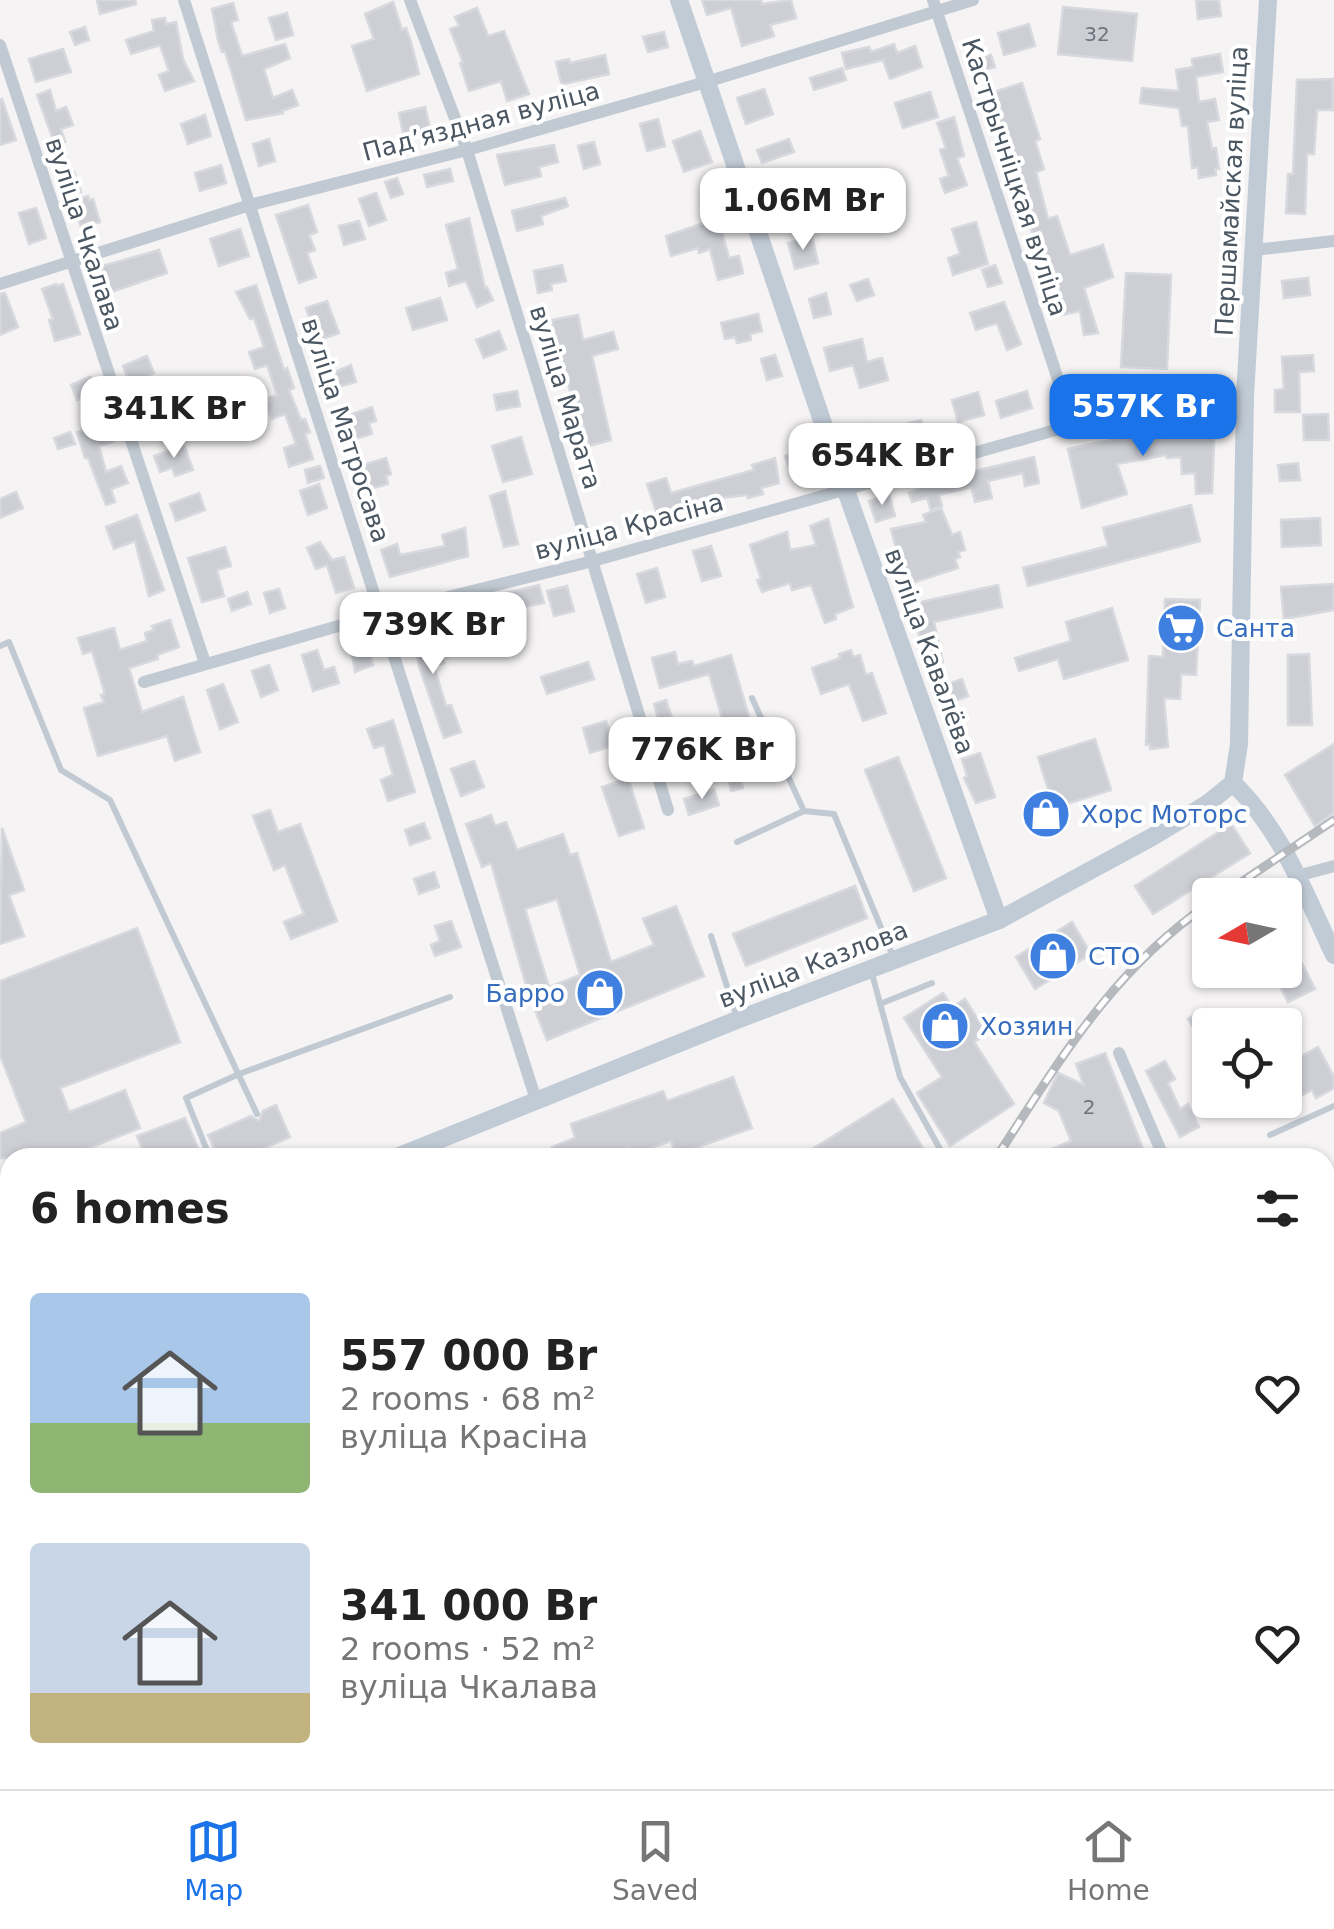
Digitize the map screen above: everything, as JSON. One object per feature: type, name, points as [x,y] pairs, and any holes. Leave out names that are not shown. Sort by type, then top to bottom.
[{"type":"main road","name":"вуліца Кавалёва","points":[[679,0],[845,488],[999,920]]},
{"type":"main road","name":"Першамайская вуліца","points":[[1232,783],[1239,744],[1245,396],[1268,0]]},
{"type":"main road","points":[[1232,783],[1259,808],[1334,955]]},
{"type":"main road","name":"вуліца Казлова","points":[[435,1148],[738,1020],[999,920],[1152,838],[1232,783]]},
{"type":"street","name":"вуліца Матросава","points":[[184,0],[538,1102]]},
{"type":"street","name":"вуліца Марата","points":[[410,0],[468,150],[668,810]]},
{"type":"street","name":"Падʼяздная вуліца","points":[[0,284],[250,206],[468,150],[706,82],[934,5],[974,0]]},
{"type":"street","name":"Кастрычніцкая вуліца","points":[[934,5],[1074,425]]},
{"type":"street","name":"вуліца Чкалава","points":[[0,45],[205,664]]},
{"type":"street","points":[[1254,250],[1334,241]]},
{"type":"street","name":"вуліца Красіна","points":[[144,682],[380,614],[592,562],[1074,425],[1245,396]]},
{"type":"street","points":[[1297,876],[1334,866]]},
{"type":"street","points":[[1119,1052],[1160,1148]]},
{"type":"lane","points":[[0,646],[9,642],[61,770],[110,800],[257,1114]]},
{"type":"lane","points":[[752,698],[804,811]]},
{"type":"lane","points":[[737,842],[804,811],[834,814],[895,960]]},
{"type":"lane","points":[[711,936],[738,1020]]},
{"type":"lane","points":[[870,969],[900,1077],[939,1148]]},
{"type":"lane","points":[[880,1004],[932,983]]},
{"type":"lane","points":[[206,1148],[186,1098],[239,1074],[450,996]]},
{"type":"lane","points":[[1270,1135],[1334,1106]]},
{"type":"building","points":[[97,0],[135,0],[136,4],[100,14]]},
{"type":"building","points":[[702,0],[761,0],[762,4],[791,0],[796,18],[770,25],[774,36],[742,46],[731,8],[707,15]]},
{"type":"building","points":[[1196,0],[1219,0],[1221,16],[1198,19]]},
{"type":"building","points":[[393,2],[402,30],[406,28],[419,74],[367,91],[352,46],[374,39],[365,14]]},
{"type":"building","points":[[233,3],[238,20],[231,22],[242,56],[285,44],[290,58],[264,69],[273,98],[292,90],[298,105],[283,113],[246,120],[218,40],[212,9]]},
{"type":"building","points":[[1063,7],[1137,14],[1132,61],[1058,54]]},
{"type":"building","points":[[477,8],[488,36],[504,31],[529,94],[507,101],[501,81],[469,91],[450,29],[459,26],[455,17]]},
{"type":"building","points":[[287,13],[293,35],[276,40],[269,18]]},
{"type":"building","points":[[165,18],[166,24],[176,22],[183,59],[194,81],[165,91],[159,75],[169,71],[160,45],[131,54],[126,40],[154,31],[152,20]]},
{"type":"building","points":[[1029,24],[1035,46],[1004,55],[998,33]]},
{"type":"building","points":[[85,27],[89,40],[75,45],[70,32]]},
{"type":"building","points":[[664,32],[668,47],[648,52],[643,37]]},
{"type":"building","points":[[894,44],[897,53],[915,46],[922,67],[890,79],[883,60],[846,69],[842,53],[869,47],[871,52]]},
{"type":"building","points":[[63,49],[71,72],[36,82],[29,59]]},
{"type":"building","points":[[1220,54],[1223,72],[1196,77],[1199,102],[1215,99],[1219,120],[1207,122],[1219,169],[1215,169],[1216,175],[1199,178],[1198,167],[1192,168],[1188,126],[1182,126],[1179,108],[1140,103],[1142,88],[1179,91],[1176,70],[1193,67],[1192,59]]},
{"type":"building","points":[[605,55],[609,74],[561,82],[556,62]]},
{"type":"building","points":[[991,55],[995,67],[979,71],[976,59]]},
{"type":"building","points":[[842,68],[846,80],[814,90],[810,78]]},
{"type":"building","points":[[1333,79],[1333,110],[1317,110],[1314,154],[1307,154],[1305,214],[1286,213],[1288,174],[1293,174],[1297,80]]},
{"type":"building","points":[[1022,83],[1040,139],[1035,141],[1044,169],[1036,172],[1048,219],[1057,216],[1070,255],[1103,245],[1113,277],[1084,288],[1098,333],[1084,335],[1080,311],[1061,315],[1044,274],[1012,163],[1016,162],[991,93]]},
{"type":"building","points":[[764,89],[773,114],[746,124],[737,98]]},
{"type":"building","points":[[50,90],[56,111],[66,107],[73,125],[61,129],[65,142],[55,145],[37,95]]},
{"type":"building","points":[[930,92],[938,117],[903,128],[895,103]]},
{"type":"building","points":[[0,100],[16,140],[0,145]]},
{"type":"building","points":[[425,107],[431,132],[404,138],[399,113]]},
{"type":"building","points":[[205,115],[211,136],[188,144],[181,124]]},
{"type":"building","points":[[954,117],[964,156],[957,158],[967,185],[945,193],[940,179],[949,176],[940,150],[946,148],[937,123]]},
{"type":"building","points":[[658,119],[665,146],[647,151],[640,124]]},
{"type":"building","points":[[700,131],[712,162],[684,172],[673,141]]},
{"type":"building","points":[[269,139],[275,161],[259,166],[253,144]]},
{"type":"building","points":[[789,139],[794,152],[762,163],[757,150]]},
{"type":"building","points":[[594,142],[600,164],[584,169],[578,146]]},
{"type":"building","points":[[554,145],[558,162],[539,167],[541,176],[505,185],[497,155]]},
{"type":"building","points":[[221,165],[226,183],[200,191],[195,173]]},
{"type":"building","points":[[450,169],[453,181],[427,187],[424,175]]},
{"type":"building","points":[[74,172],[81,192],[68,196],[62,175]]},
{"type":"building","points":[[397,178],[403,194],[391,198],[385,182]]},
{"type":"building","points":[[376,193],[386,220],[369,226],[359,199]]},
{"type":"building","points":[[88,196],[93,199],[100,222],[81,227],[73,201]]},
{"type":"building","points":[[565,198],[568,206],[541,216],[543,224],[517,231],[512,211]]},
{"type":"building","points":[[308,205],[317,232],[309,235],[315,250],[307,253],[316,277],[299,283],[276,215]]},
{"type":"building","points":[[36,208],[46,238],[29,244],[19,213]]},
{"type":"building","points":[[469,218],[485,288],[493,300],[477,307],[466,281],[449,286],[446,273],[458,269],[446,225]]},
{"type":"building","points":[[718,218],[729,258],[739,256],[743,273],[718,280],[710,249],[699,253],[698,248],[671,256],[666,236]]},
{"type":"building","points":[[359,221],[365,239],[344,245],[339,226]]},
{"type":"building","points":[[976,222],[988,264],[953,275],[948,258],[960,254],[952,229]]},
{"type":"building","points":[[240,229],[249,256],[219,266],[210,239]]},
{"type":"building","points":[[812,236],[818,263],[795,269],[788,243]]},
{"type":"building","points":[[159,250],[167,273],[100,296],[92,269]]},
{"type":"building","points":[[562,265],[566,281],[551,284],[552,290],[538,293],[534,271]]},
{"type":"building","points":[[995,265],[1002,283],[988,287],[982,270]]},
{"type":"building","points":[[1126,273],[1171,275],[1167,369],[1121,367]]},
{"type":"building","points":[[1308,278],[1310,295],[1284,298],[1282,281]]},
{"type":"building","points":[[868,279],[874,295],[857,301],[850,285]]},
{"type":"building","points":[[63,284],[80,334],[55,341],[49,320],[53,319],[42,289]]},
{"type":"building","points":[[256,285],[284,370],[287,368],[294,388],[289,390],[310,432],[305,434],[313,459],[289,467],[284,448],[296,444],[285,414],[272,419],[266,403],[277,395],[267,365],[255,369],[249,352],[264,347],[254,318],[250,319],[236,292]]},
{"type":"building","points":[[5,293],[18,327],[0,335],[0,294]]},
{"type":"building","points":[[826,293],[831,314],[814,318],[809,299]]},
{"type":"building","points":[[440,298],[447,320],[413,330],[406,308]]},
{"type":"building","points":[[327,301],[339,333],[317,341],[306,308]]},
{"type":"building","points":[[1004,302],[1021,344],[1007,350],[997,323],[976,330],[970,313]]},
{"type":"building","points":[[758,314],[762,331],[750,334],[751,340],[737,343],[735,337],[725,339],[721,323]]},
{"type":"building","points":[[578,315],[583,340],[613,332],[618,349],[592,356],[611,440],[589,446],[578,406],[574,407],[552,320]]},
{"type":"building","points":[[499,331],[506,349],[484,358],[476,340]]},
{"type":"building","points":[[862,339],[867,362],[882,358],[888,380],[860,388],[853,365],[830,371],[824,348]]},
{"type":"building","points":[[775,355],[782,376],[767,380],[761,359]]},
{"type":"building","points":[[1313,355],[1314,371],[1299,372],[1300,412],[1275,412],[1275,390],[1284,389],[1282,357]]},
{"type":"building","points":[[147,356],[154,373],[130,384],[123,366]]},
{"type":"building","points":[[351,365],[356,382],[331,389],[328,375]]},
{"type":"building","points":[[90,377],[96,392],[77,400],[71,385]]},
{"type":"building","points":[[517,391],[520,406],[497,410],[494,395]]},
{"type":"building","points":[[1027,391],[1032,408],[1001,418],[996,401]]},
{"type":"building","points":[[978,392],[984,415],[958,422],[952,400]]},
{"type":"building","points":[[167,402],[173,418],[144,427],[139,411]]},
{"type":"building","points":[[372,407],[376,421],[369,423],[372,434],[348,441],[344,427],[355,423],[352,414]]},
{"type":"building","points":[[1328,414],[1329,440],[1304,440],[1303,415]]},
{"type":"building","points":[[1215,418],[1212,493],[1196,494],[1195,473],[1182,474],[1181,457],[1166,455],[1117,464],[1127,494],[1082,508],[1068,449]]},
{"type":"building","points":[[921,420],[926,437],[888,449],[885,441],[852,451],[848,429],[864,424],[868,434]]},
{"type":"building","points":[[107,423],[113,442],[99,446],[106,472],[121,466],[128,483],[111,489],[115,502],[106,505],[77,432]]},
{"type":"building","points":[[70,432],[75,444],[58,449],[54,438]]},
{"type":"building","points":[[521,437],[532,474],[503,482],[492,446]]},
{"type":"building","points":[[184,445],[193,470],[175,476],[172,468],[160,472],[154,456]]},
{"type":"building","points":[[803,450],[810,473],[793,478],[785,456]]},
{"type":"building","points":[[1034,457],[1039,483],[1025,486],[1023,473],[988,481],[992,498],[975,502],[971,487],[939,495],[942,506],[931,510],[927,498],[912,502],[909,493],[941,479]]},
{"type":"building","points":[[386,458],[391,474],[386,476],[388,484],[364,491],[356,467]]},
{"type":"building","points":[[775,458],[779,483],[761,488],[763,494],[721,498],[658,517],[647,484],[666,478],[671,493],[754,470],[752,465]]},
{"type":"building","points":[[1298,463],[1300,480],[1280,481],[1278,465]]},
{"type":"building","points":[[320,466],[324,478],[308,483],[305,470]]},
{"type":"building","points":[[319,484],[327,508],[308,515],[300,491]]},
{"type":"building","points":[[505,491],[518,544],[504,547],[490,496]]},
{"type":"building","points":[[16,492],[23,508],[0,518],[0,499]]},
{"type":"building","points":[[199,493],[205,510],[176,521],[170,504]]},
{"type":"building","points":[[889,494],[895,516],[876,522],[869,501]]},
{"type":"building","points":[[1191,505],[1200,541],[1028,586],[1023,568],[1108,546],[1103,528]]},
{"type":"building","points":[[941,508],[952,535],[960,532],[965,550],[958,552],[960,557],[955,559],[958,568],[906,585],[891,529],[926,522],[923,515]]},
{"type":"building","points":[[137,515],[164,590],[149,596],[135,541],[114,549],[106,527]]},
{"type":"building","points":[[1320,518],[1321,545],[1282,547],[1281,520]]},
{"type":"building","points":[[828,519],[853,607],[825,623],[811,585],[792,590],[790,583],[762,592],[750,545],[787,532],[790,550],[816,545],[810,526]]},
{"type":"building","points":[[465,528],[468,556],[390,577],[381,550],[397,544],[400,555],[445,546],[442,535]]},
{"type":"building","points":[[320,542],[332,560],[344,557],[354,588],[336,593],[327,565],[316,569],[307,548]]},
{"type":"building","points":[[711,546],[721,576],[702,581],[693,551]]},
{"type":"building","points":[[225,547],[231,566],[217,570],[224,596],[202,602],[188,558]]},
{"type":"building","points":[[657,568],[665,597],[646,603],[637,574]]},
{"type":"building","points":[[1334,584],[1334,610],[1284,619],[1281,587]]},
{"type":"building","points":[[539,585],[544,603],[507,610],[503,594]]},
{"type":"building","points":[[998,585],[1002,607],[934,622],[943,662],[926,666],[912,604]]},
{"type":"building","points":[[567,586],[574,611],[554,616],[547,591]]},
{"type":"building","points":[[279,589],[285,608],[270,613],[264,593]]},
{"type":"building","points":[[247,592],[251,604],[232,611],[228,599]]},
{"type":"building","name":"Санта","points":[[1165,599],[1200,600],[1196,675],[1181,674],[1180,699],[1164,698],[1168,747],[1150,749],[1150,744],[1146,745],[1149,656],[1163,657]]},
{"type":"building","points":[[494,601],[503,628],[478,634],[471,607]]},
{"type":"building","points":[[1112,608],[1128,660],[1064,679],[1058,659],[1019,671],[1015,658],[1071,641],[1066,622]]},
{"type":"building","points":[[427,619],[436,651],[440,650],[444,663],[434,666],[446,706],[451,705],[461,732],[444,738],[420,669],[410,624]]},
{"type":"building","points":[[170,620],[179,647],[129,668],[142,712],[183,697],[200,752],[175,761],[167,736],[98,756],[84,708],[104,702],[101,695],[105,694],[92,651],[83,654],[78,638],[114,628],[120,650],[147,641],[145,633],[154,630],[152,626]]},
{"type":"building","points":[[364,638],[373,665],[355,672],[350,643]]},
{"type":"building","points":[[317,650],[324,670],[334,667],[339,683],[313,691],[302,655]]},
{"type":"building","points":[[851,650],[853,657],[860,655],[866,675],[872,673],[886,713],[863,721],[849,684],[821,694],[812,668]]},
{"type":"building","points":[[675,652],[678,664],[692,661],[694,666],[731,655],[753,731],[728,738],[709,674],[660,688],[652,658]]},
{"type":"building","points":[[1309,654],[1312,725],[1288,725],[1288,655]]},
{"type":"building","points":[[588,662],[594,679],[547,694],[541,677]]},
{"type":"building","points":[[269,665],[278,690],[261,697],[252,671]]},
{"type":"building","points":[[962,679],[968,696],[944,705],[939,687]]},
{"type":"building","points":[[223,684],[238,722],[220,729],[207,690]]},
{"type":"building","points":[[666,700],[673,721],[660,725],[654,704]]},
{"type":"building","points":[[393,720],[415,792],[388,801],[381,780],[393,775],[384,745],[374,748],[367,729]]},
{"type":"building","points":[[606,721],[613,746],[590,753],[583,728]]},
{"type":"building","points":[[692,736],[697,758],[679,762],[670,742]]},
{"type":"building","points":[[1095,739],[1111,790],[1054,808],[1038,757]]},
{"type":"building","points":[[1334,744],[1334,813],[1315,826],[1285,775]]},
{"type":"building","points":[[980,753],[995,797],[976,803],[964,778],[967,776],[962,759]]},
{"type":"building","points":[[898,757],[946,878],[914,891],[865,770]]},
{"type":"building","points":[[474,761],[484,787],[461,796],[451,769]]},
{"type":"building","points":[[738,770],[743,788],[731,791],[727,772]]},
{"type":"building","points":[[628,778],[644,828],[619,836],[602,787]]},
{"type":"building","points":[[714,789],[719,805],[689,815],[684,799]]},
{"type":"building","points":[[270,810],[278,832],[300,824],[337,921],[291,939],[284,922],[304,914],[285,865],[274,870],[253,816]]},
{"type":"building","points":[[491,815],[495,826],[506,822],[517,850],[563,834],[570,855],[577,853],[611,962],[654,945],[643,919],[676,906],[704,976],[547,1040],[529,995],[491,863],[482,867],[466,824]],"holes":[[[557,899],[580,975],[549,987],[525,909]]]},
{"type":"building","points":[[424,823],[430,838],[410,845],[405,830]]},
{"type":"building","points":[[1231,824],[1250,853],[1210,878],[1192,878],[1192,889],[1153,914],[1135,886]]},
{"type":"building","points":[[2,828],[24,890],[9,895],[24,936],[0,944]]},
{"type":"building","points":[[434,872],[439,887],[419,894],[414,879]]},
{"type":"building","points":[[855,886],[867,918],[746,966],[733,934]]},
{"type":"building","points":[[451,921],[461,947],[435,956],[431,945],[440,941],[435,926]]},
{"type":"building","name":"СТО","points":[[1072,922],[1091,954],[1035,989],[1016,957]]},
{"type":"building","points":[[137,928],[180,1042],[60,1088],[69,1112],[125,1090],[140,1128],[89,1148],[0,1148],[0,1133],[26,1122],[0,1055],[0,981]]},
{"type":"building","points":[[1302,963],[1315,989],[1288,1002],[1281,988],[1302,988]]},
{"type":"building","points":[[943,993],[952,1007],[965,999],[987,1034],[974,1042],[1014,1104],[950,1146],[917,1093],[942,1077],[904,1018]]},
{"type":"building","points":[[1318,1047],[1334,1077],[1334,1088],[1316,1098],[1312,1090],[1302,1096],[1302,1056]]},
{"type":"building","points":[[1105,1053],[1143,1148],[1055,1148],[1071,1141],[1059,1111],[1044,1103],[1058,1073],[1084,1085],[1076,1064]]},
{"type":"building","points":[[1165,1061],[1175,1079],[1168,1083],[1180,1109],[1188,1104],[1199,1127],[1180,1137],[1146,1071]]},
{"type":"building","points":[[733,1077],[752,1128],[696,1148],[674,1148],[671,1141],[652,1148],[552,1148],[575,1138],[571,1124],[663,1091],[667,1101]]},
{"type":"building","points":[[893,1099],[923,1148],[814,1148]]},
{"type":"building","points":[[276,1105],[290,1137],[265,1148],[214,1148],[208,1135],[251,1116],[259,1121],[263,1111]]},
{"type":"building","points":[[185,1118],[198,1148],[142,1148],[137,1136]]},
{"type":"railway","points":[[1247,878],[1334,820]]},
{"type":"railway","points":[[1003,1148],[1066,1052],[1116,987],[1144,957],[1192,917]]},
{"type":"place","name":"Санта","points":[[1181,628]]},
{"type":"place","name":"Хорс Моторс","points":[[1046,814]]},
{"type":"place","name":"СТО","points":[[1053,956]]},
{"type":"place","name":"Барро","points":[[600,993]]},
{"type":"place","name":"Хозяин","points":[[945,1026]]}]
